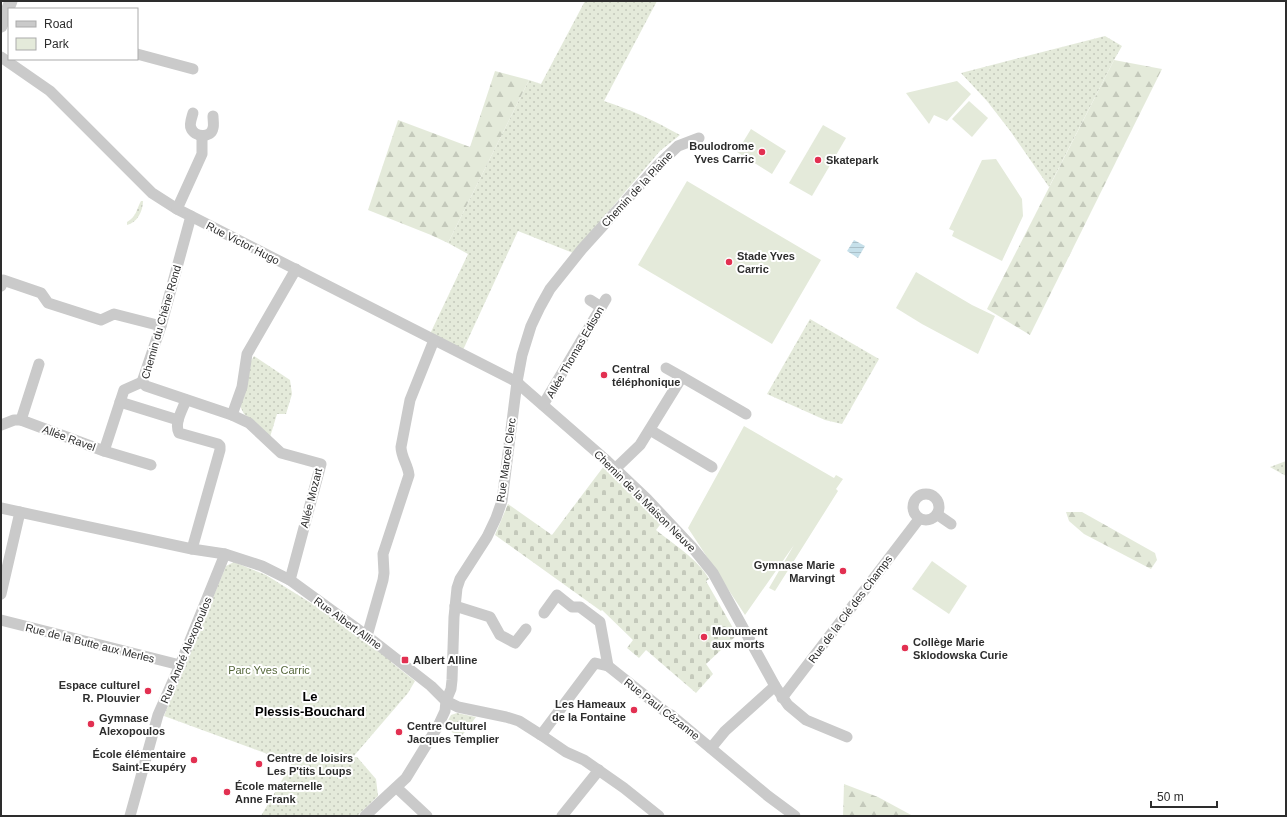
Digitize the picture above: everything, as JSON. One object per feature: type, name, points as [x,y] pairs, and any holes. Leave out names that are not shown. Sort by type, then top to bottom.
[{"type":"street","points":[[138,54],[193,69]]},
{"type":"street","name":"Rue Victor Hugo","points":[[1,57],[50,91],[152,193],[177,209],[517,382]]},
{"type":"street","points":[[193,113],[190,125],[191,129],[194,133],[202,136],[210,133],[214,128],[213,116]]},
{"type":"street","points":[[177,209],[202,154],[202,136]]},
{"type":"street","name":"Chemin de la Plaine","points":[[582,250],[658,165],[678,146],[699,138]]},
{"type":"street","name":"Chemin du Chêne Rond","points":[[191,216],[144,384],[232,415]]},
{"type":"street","name":"Rue Marcel Clerc","points":[[365,816],[397,788],[406,778],[438,726],[445,711],[446,701],[451,689],[452,680],[456,595],[460,579],[484,542],[502,501],[517,382],[522,355],[531,326],[550,289],[582,250]]},
{"type":"street","points":[[232,415],[242,387],[247,354],[296,269]]},
{"type":"street","points":[[1,286],[3,280],[41,293],[48,303],[101,320],[114,314],[161,326]]},
{"type":"street","name":"Allée Thomas Edison","points":[[544,405],[603,303],[590,300]]},
{"type":"street","points":[[367,636],[383,580],[383,554],[409,475],[409,469],[401,453],[401,447],[410,400],[434,340]]},
{"type":"street","points":[[1,425],[14,420],[21,420],[40,364]]},
{"type":"street","points":[[666,368],[746,414]]},
{"type":"street","points":[[615,469],[640,445],[682,378]]},
{"type":"street","name":"Chemin de la Maison Neuve","points":[[517,382],[615,469],[687,541],[709,569],[782,698],[806,720],[847,737]]},
{"type":"street","name":"Allée Ravel","points":[[21,420],[104,451],[124,390],[144,384]]},
{"type":"street","points":[[186,400],[178,420],[177,428],[179,433],[218,444],[220,446],[192,549]]},
{"type":"street","points":[[120,402],[178,420]]},
{"type":"street","name":"Allée Mozart","points":[[232,415],[249,422],[280,453],[321,464],[290,580]]},
{"type":"street","points":[[650,430],[712,466]]},
{"type":"street","points":[[104,451],[151,465]]},
{"type":"street","points":[[930,494],[934,496],[939,504],[938,515],[930,520],[925,521],[919,519],[915,515],[913,504],[915,499],[919,495],[930,494]]},
{"type":"street","name":"Rue Albert Alline","points":[[1,508],[192,549],[225,554],[262,566],[290,580],[367,636],[431,686],[446,701],[458,707],[519,721],[566,752],[584,760],[599,770],[659,816]]},
{"type":"street","points":[[1,594],[20,512]]},
{"type":"street","points":[[938,515],[951,524]]},
{"type":"street","name":"Rue de la Clé des Champs","points":[[782,698],[919,519]]},
{"type":"street","name":"Rue André Alexopoulos","points":[[130,816],[158,715],[225,554]]},
{"type":"street","points":[[541,735],[595,662],[608,666],[600,622],[580,607],[572,607],[558,595],[544,613]]},
{"type":"street","points":[[455,606],[490,618],[500,635],[515,643],[526,629]]},
{"type":"street","name":"Rue de la Butte aux Merles","points":[[1,620],[180,665]]},
{"type":"street","name":"Rue Paul Cézanne","points":[[608,666],[671,715],[768,796],[795,816]]},
{"type":"street","points":[[711,748],[724,730],[775,686]]},
{"type":"street","points":[[562,816],[599,770]]},
{"type":"street","points":[[397,788],[422,815]]},
{"type":"green space","points":[[585,1],[657,1],[604,101],[643,116],[680,135],[660,151],[573,253],[518,231],[463,350],[430,334],[468,254],[448,243],[529,80],[541,84]]},
{"type":"green space","points":[[1105,36],[1122,46],[1049,187],[1011,132],[987,101],[961,73]]},
{"type":"green space","points":[[1114,60],[1162,69],[1030,335],[987,309]]},
{"type":"green space","points":[[495,71],[529,80],[448,243],[368,210],[398,120],[470,147]]},
{"type":"green space","points":[[957,81],[971,94],[947,121],[934,115],[929,124],[906,93]]},
{"type":"green space","points":[[969,101],[988,118],[972,137],[952,119]]},
{"type":"green space","name":"Skatepark","points":[[823,125],[846,138],[812,196],[789,183]]},
{"type":"green space","name":"Boulodrome Yves Carric","points":[[751,129],[786,151],[772,174],[737,152]]},
{"type":"green space","points":[[996,159],[1022,199],[1023,216],[1002,261],[952,236],[954,231],[949,229],[982,160]]},
{"type":"green space","name":"Stade Yves Carric","points":[[687,181],[821,260],[772,344],[638,265]]},
{"type":"green space","points":[[141,201],[143,201],[143,205],[139,216],[134,222],[127,225],[127,222],[135,215]]},
{"type":"green space","points":[[916,272],[972,305],[995,316],[978,354],[922,324],[896,308]]},
{"type":"green space","points":[[810,319],[879,359],[842,424],[825,420],[767,394]]},
{"type":"green space","points":[[254,356],[290,380],[292,394],[286,414],[277,414],[270,437],[244,414],[240,406],[251,361]]},
{"type":"green space","points":[[744,426],[834,478],[836,475],[843,479],[836,489],[838,491],[775,591],[769,588],[794,545],[745,615],[688,528]]},
{"type":"green space","points":[[1286,461],[1286,476],[1270,467]]},
{"type":"green space","points":[[604,466],[663,521],[656,530],[692,558],[704,572],[709,579],[706,581],[737,635],[706,664],[713,674],[696,693],[646,650],[639,658],[627,648],[633,640],[602,610],[601,611],[495,535],[508,504],[552,535]]},
{"type":"green space","points":[[1066,512],[1082,512],[1155,553],[1157,560],[1151,569],[1084,534],[1069,521]]},
{"type":"green space","points":[[932,561],[967,586],[949,614],[912,589]]},
{"type":"green space","name":"Parc Yves Carric","points":[[234,562],[266,575],[367,638],[393,658],[391,662],[415,681],[408,693],[353,757],[357,757],[376,779],[378,796],[357,816],[261,816],[292,763],[164,716],[226,566]]},
{"type":"green space","points":[[457,713],[476,717],[461,737],[444,728],[451,715]]},
{"type":"green space","points":[[844,784],[878,797],[913,816],[843,816]]},
{"type":"water","points":[[854,240],[865,246],[858,258],[847,251]]},
{"type":"place","name":"Boulodrome Yves Carric","points":[[762,152]]},
{"type":"place","name":"Skatepark","points":[[818,160]]},
{"type":"place","name":"Stade Yves Carric","points":[[729,262]]},
{"type":"place","name":"Central téléphonique","points":[[604,375]]},
{"type":"place","name":"Gymnase Marie Marvingt","points":[[843,571]]},
{"type":"place","name":"Monument aux morts","points":[[704,637]]},
{"type":"place","name":"Collège Marie Sklodowska Curie","points":[[905,648]]},
{"type":"place","name":"Albert Alline","points":[[405,660]]},
{"type":"place","name":"Espace culturel R. Plouvier","points":[[148,691]]},
{"type":"place","name":"Les Hameaux de la Fontaine","points":[[634,710]]},
{"type":"place","name":"Gymnase Alexopoulos","points":[[91,724]]},
{"type":"place","name":"Centre Culturel Jacques Templier","points":[[399,732]]},
{"type":"place","name":"École élémentaire Saint-Exupéry","points":[[194,760]]},
{"type":"place","name":"Centre de loisirs Les P'tits Loups","points":[[259,764]]},
{"type":"place","name":"École maternelle Anne Frank","points":[[227,792]]},
{"type":"district","name":"Le Plessis-Bouchard","points":[[310,704]]}]
